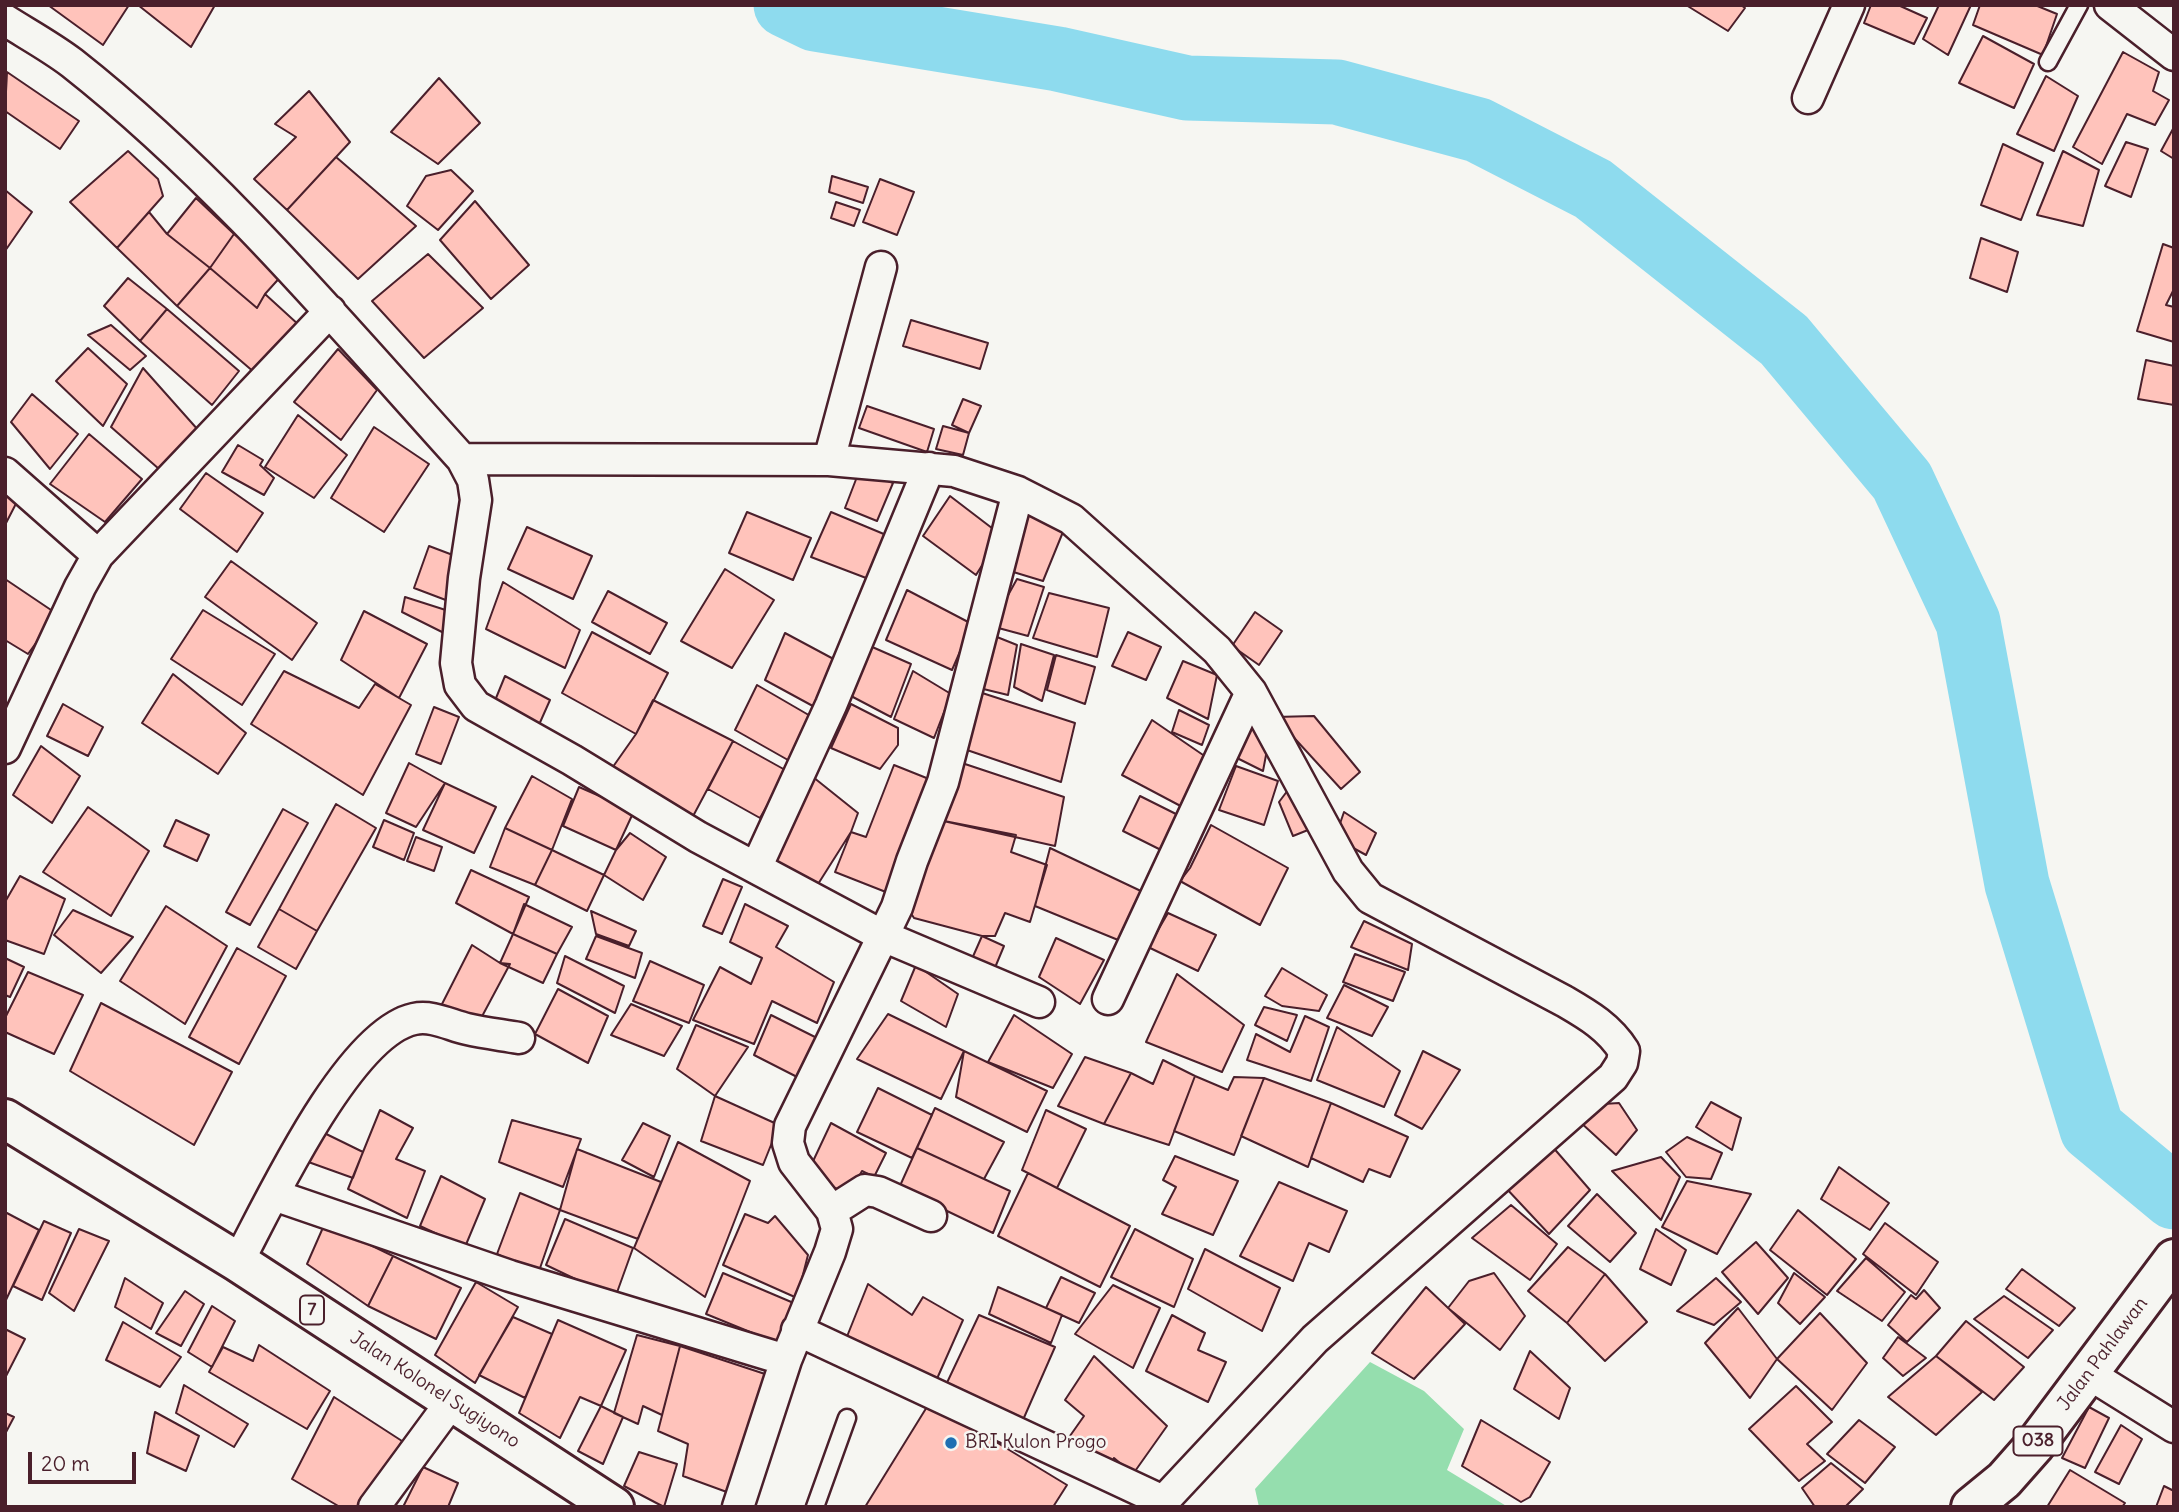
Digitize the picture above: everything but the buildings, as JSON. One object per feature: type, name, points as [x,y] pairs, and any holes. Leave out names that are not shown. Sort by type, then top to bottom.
[{"type":"main road","name":"Jalan Kolonel Sugiyono","points":[[5,1119],[238,1262],[452,1401],[603,1504]]},
{"type":"main road","name":"Jalan Pahlawan","points":[[1971,1507],[2004,1480],[2034,1446],[2174,1259]]},
{"type":"street","points":[[1808,98],[1849,5]]},
{"type":"street","points":[[2110,5],[2174,55]]},
{"type":"street","points":[[5,20],[70,62],[212,187],[330,311],[462,459],[473,480],[476,500],[464,578],[456,663],[460,685],[476,706],[572,760],[698,837],[883,936],[1039,1002]]},
{"type":"street","points":[[828,460],[881,267]]},
{"type":"street","points":[[5,748],[80,587],[98,555],[330,311]]},
{"type":"street","points":[[462,459],[828,460],[929,468],[954,471],[1018,492],[1071,519],[1217,650],[1251,692],[1348,871],[1370,898],[1595,1018],[1614,1035],[1624,1051],[1622,1063],[1613,1077],[1315,1339],[1161,1504],[797,1329]]},
{"type":"street","points":[[756,868],[831,705],[929,468]]},
{"type":"street","points":[[5,473],[98,555]]},
{"type":"street","points":[[738,1507],[797,1329],[837,1229],[832,1212],[794,1162],[788,1143],[790,1126],[897,907],[943,782],[1018,492]]},
{"type":"street","points":[[1108,999],[1251,692]]},
{"type":"street","points":[[238,1262],[330,1094],[364,1052],[400,1024],[423,1018],[520,1038]]},
{"type":"street","points":[[832,1212],[865,1190],[878,1192],[931,1216]]},
{"type":"street","points":[[274,1195],[510,1276],[786,1360]]},
{"type":"street","points":[[2091,1370],[2174,1427]]},
{"type":"street","points":[[374,1507],[452,1401]]},
{"type":"lane","points":[[2048,62],[2079,5]]},
{"type":"lane","points":[[815,1507],[847,1418]]},
{"type":"green space","points":[[1370,1362],[1424,1391],[1464,1429],[1447,1470],[1508,1507],[1259,1507],[1255,1489]]},
{"type":"waterway","points":[[786,5],[815,19],[1058,59],[1187,88],[1337,92],[1478,130],[1593,189],[1784,340],[1902,481],[1968,622],[2017,884],[2092,1129],[2174,1197]]},
{"type":"place","name":"BRI Kulon Progo","points":[[951,1443]]}]
